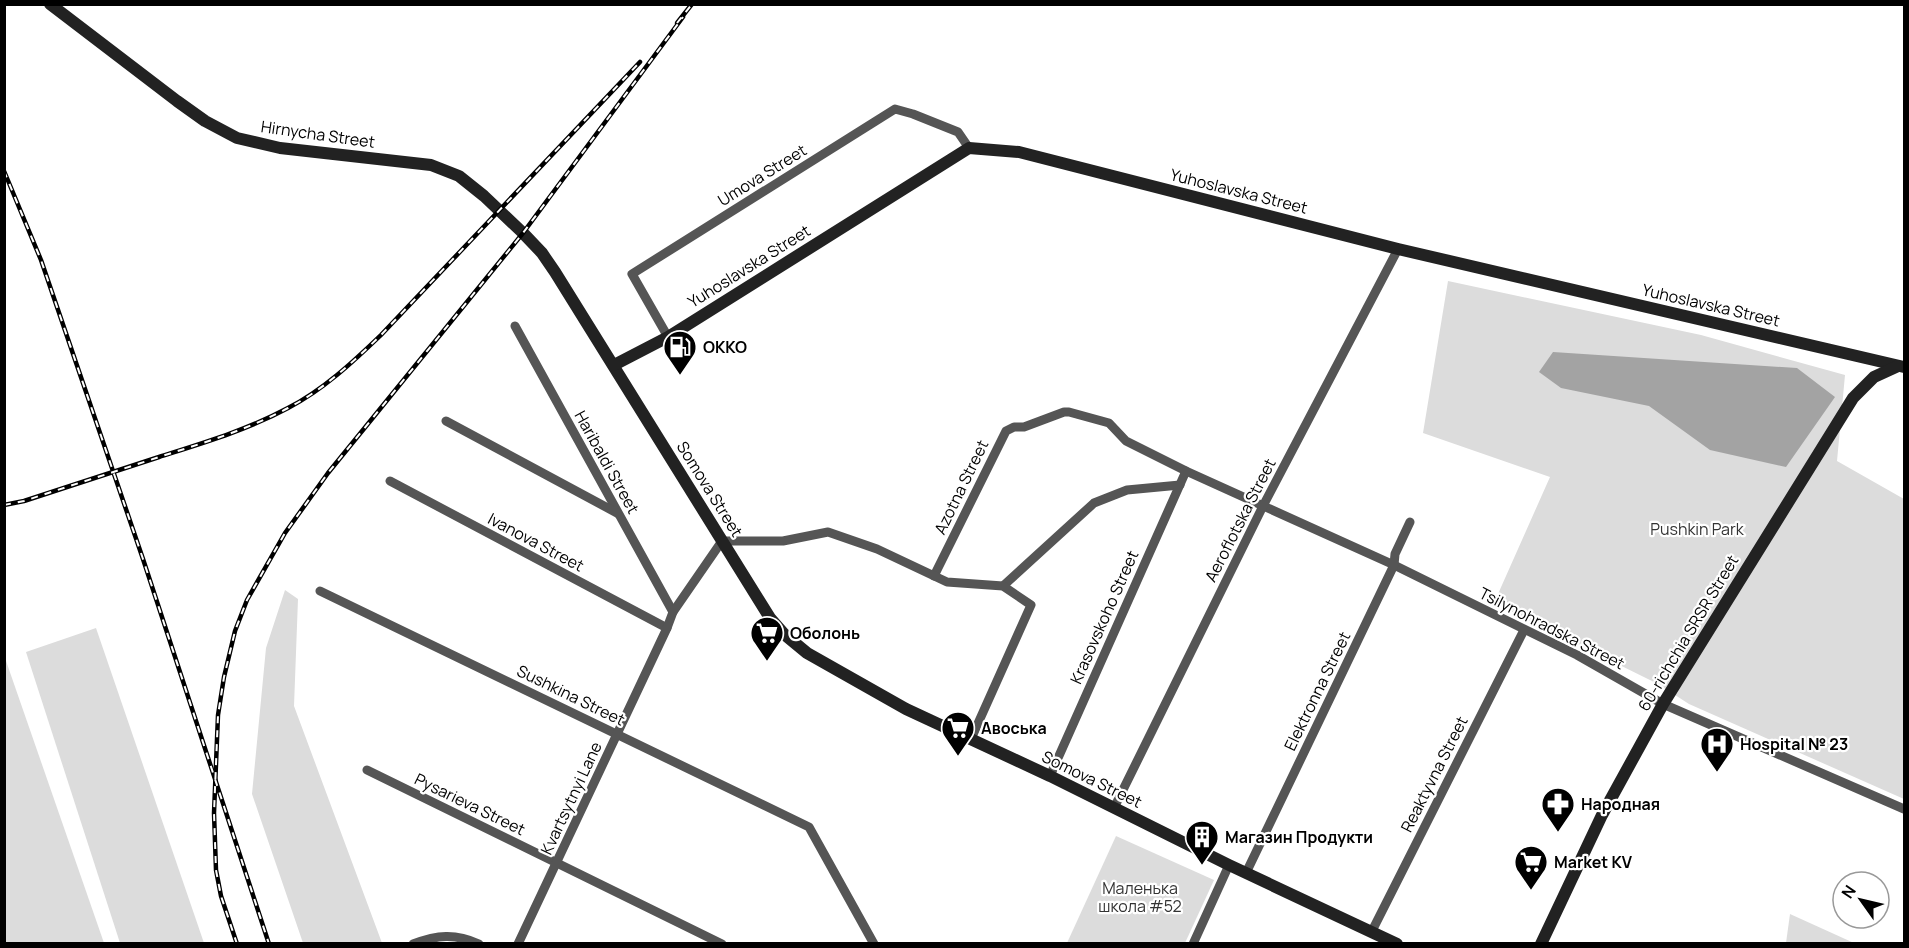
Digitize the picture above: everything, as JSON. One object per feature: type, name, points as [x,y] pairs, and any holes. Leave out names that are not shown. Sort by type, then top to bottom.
[{"type":"main road","name":"Hirnycha Street","points":[[50,4],[177,101],[205,121],[237,138],[280,148],[431,165],[459,176],[484,196],[542,253],[570,294]]},
{"type":"main road","name":"Yuhoslavska Street","points":[[614,365],[668,337],[969,148],[1019,152],[1398,249],[1901,366]]},
{"type":"main road","name":"Somova Street","points":[[570,294],[770,618],[783,634],[807,653],[906,709],[1397,944]]},
{"type":"main road","name":"60-richchia SRSR Street","points":[[1541,944],[1602,815],[1663,704],[1853,398],[1874,377],[1901,366]]},
{"type":"street","name":"Umova Street","points":[[668,337],[632,274],[895,109],[958,132],[969,148]]},
{"type":"street","name":"Aeroflotska Street","points":[[1114,807],[1263,506],[1398,249]]},
{"type":"street","name":"Haribaldi Street","points":[[515,327],[673,612]]},
{"type":"street","name":"Azotna Street","points":[[934,576],[1009,428],[1024,427],[1069,412],[1109,423],[1126,441],[1186,471]]},
{"type":"street","points":[[446,421],[617,513]]},
{"type":"street","name":"Tsilynohradska Street","points":[[1186,471],[1395,565],[1577,655],[1663,704],[1905,809]]},
{"type":"street","name":"Krasovskoho Street","points":[[1050,776],[1186,471]]},
{"type":"street","name":"Ivanova Street","points":[[390,481],[667,628]]},
{"type":"street","points":[[1003,586],[1094,502],[1127,490],[1180,485]]},
{"type":"street","name":"Elektronna Street","points":[[1246,873],[1395,565],[1395,554],[1410,522]]},
{"type":"street","points":[[722,541],[783,541],[828,532],[877,549],[947,582],[1003,586],[1031,604],[971,739]]},
{"type":"street","name":"Kvartsytnyi Lane","points":[[518,944],[673,612],[722,541]]},
{"type":"street","name":"Sushkina Street","points":[[320,591],[809,827],[874,944]]},
{"type":"street","name":"Reaktyvna Street","points":[[1372,931],[1524,630]]},
{"type":"street","name":"Pysarieva Street","points":[[368,770],[722,944]]},
{"type":"street","points":[[1193,944],[1229,865]]},
{"type":"street","points":[[413,944],[434,937],[463,936],[478,944]]},
{"type":"green space","name":"Pushkin Park","points":[[1448,281],[1701,335],[1845,375],[1837,461],[1904,499],[1904,799],[1689,704],[1658,684],[1494,603],[1550,477],[1423,433]]},
{"type":"green space","points":[[285,590],[298,599],[294,706],[382,943],[303,943],[252,794],[266,648]]},
{"type":"green space","points":[[96,628],[204,943],[120,943],[26,652]]},
{"type":"green space","points":[[5,658],[104,943],[5,943]]},
{"type":"green space","name":"Маленька школа #52","points":[[1116,836],[1214,880],[1185,943],[1067,943]]},
{"type":"green space","points":[[1790,914],[1854,943],[1786,943]]},
{"type":"shaded area","points":[[1553,352],[1797,368],[1835,397],[1786,467],[1710,450],[1649,406],[1561,388],[1539,372]]},
{"type":"railway","points":[[677,23],[692,4]]},
{"type":"railway","points":[[237,944],[221,896],[216,870],[214,813],[218,715],[235,631],[247,600],[285,533],[328,473],[523,233],[683,17]]},
{"type":"railway","points":[[4,505],[24,501],[225,436],[272,416],[313,393],[381,335],[640,62]]},
{"type":"railway","points":[[4,171],[41,260],[143,559],[269,944]]},
{"type":"place","name":"ОККО","points":[[680,376]]},
{"type":"place","name":"Оболонь","points":[[767,662]]},
{"type":"place","name":"Авоська","points":[[958,757]]},
{"type":"place","name":"Hospital № 23","points":[[1717,773]]},
{"type":"place","name":"Народная","points":[[1558,833]]},
{"type":"place","name":"Магазин Продукти","points":[[1202,866]]},
{"type":"place","name":"Market KV","points":[[1531,891]]}]
